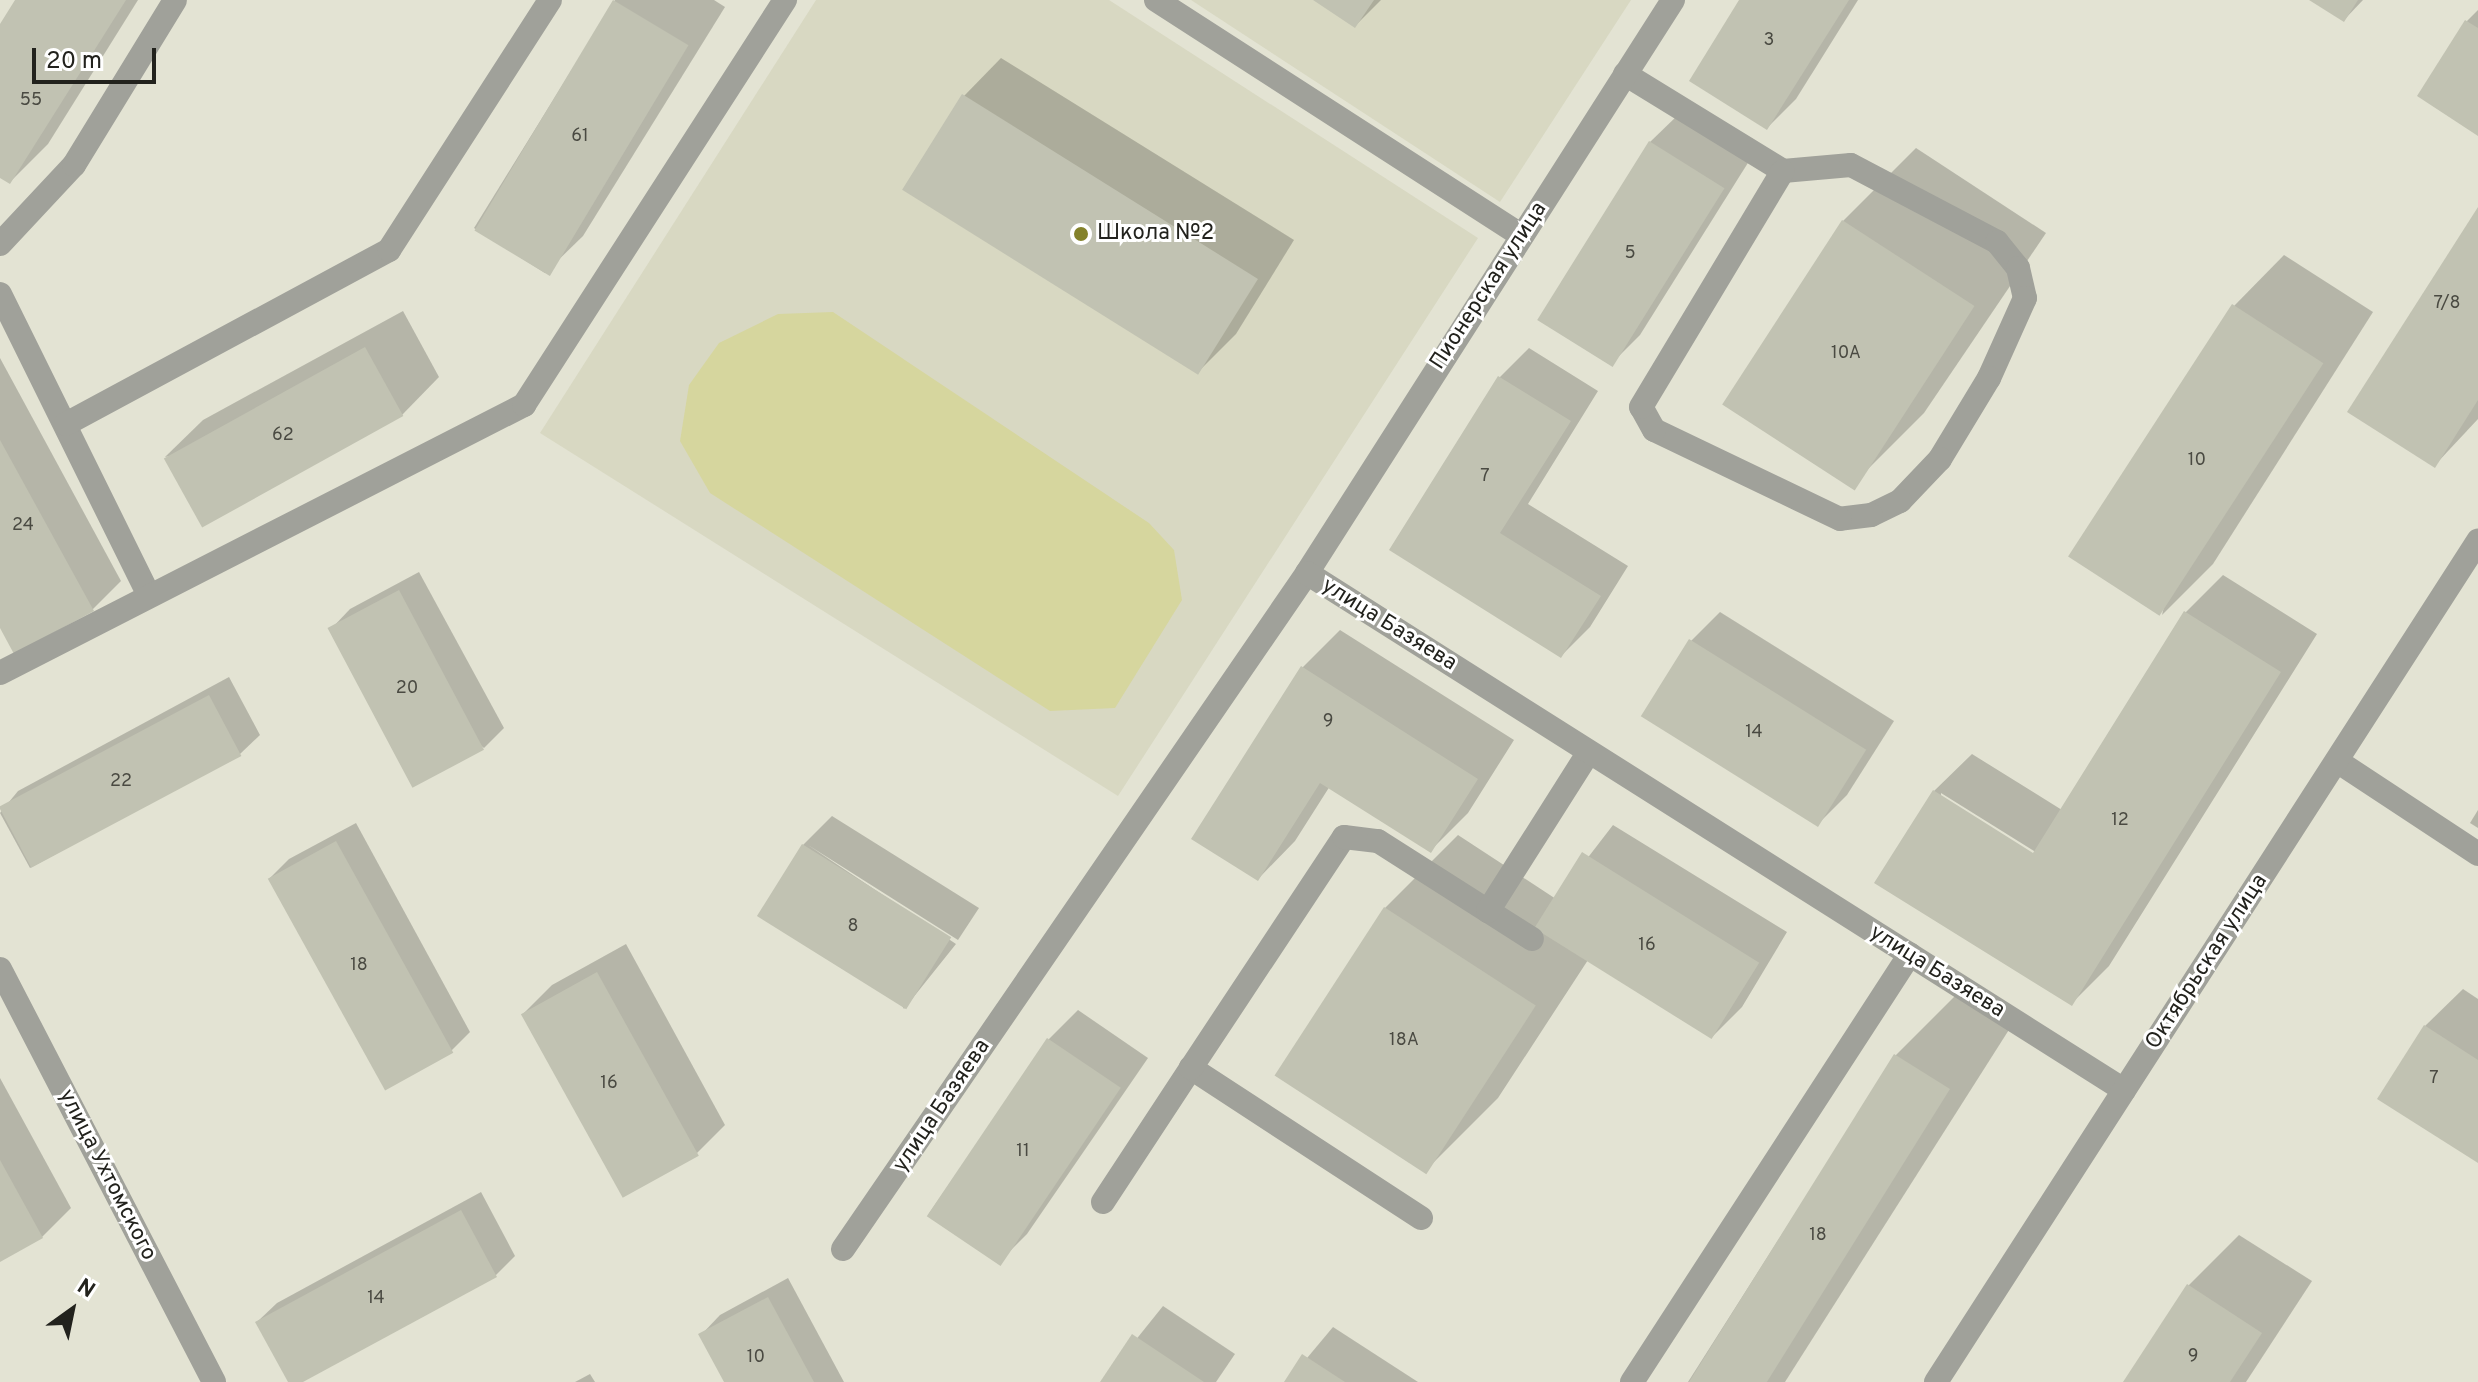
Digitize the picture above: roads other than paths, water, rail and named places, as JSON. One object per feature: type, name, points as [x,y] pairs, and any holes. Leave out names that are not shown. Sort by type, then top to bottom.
[{"type":"street","points":[[0,244],[74,165],[175,0]]},
{"type":"street","points":[[66,424],[389,250],[550,0]]},
{"type":"street","points":[[0,673],[524,405],[785,0]]},
{"type":"street","points":[[1156,0],[1521,235]]},
{"type":"street","name":"Пионерская улица","points":[[1307,573],[1673,0]]},
{"type":"street","points":[[1625,74],[1783,171],[1851,165],[1997,242],[2018,268],[2025,298],[1989,378],[1940,459],[1900,501],[1871,515],[1840,519],[1654,430],[1641,407],[1783,171]]},
{"type":"street","points":[[0,294],[149,595]]},
{"type":"street","name":"Октябрьская улица","points":[[1936,1382],[2478,541]]},
{"type":"street","name":"улица Базяева","points":[[843,1249],[1307,573],[2124,1090]]},
{"type":"street","points":[[1488,911],[1589,752]]},
{"type":"street","points":[[2337,761],[2478,854]]},
{"type":"street","points":[[1103,1202],[1344,837],[1378,841],[1532,939]]},
{"type":"street","points":[[1632,1382],[1910,954]]},
{"type":"street","name":"улица Ухтомского","points":[[0,969],[214,1382]]},
{"type":"street","points":[[1191,1068],[1421,1218]]},
{"type":"place","name":"Школа №2","points":[[1081,234]]}]
